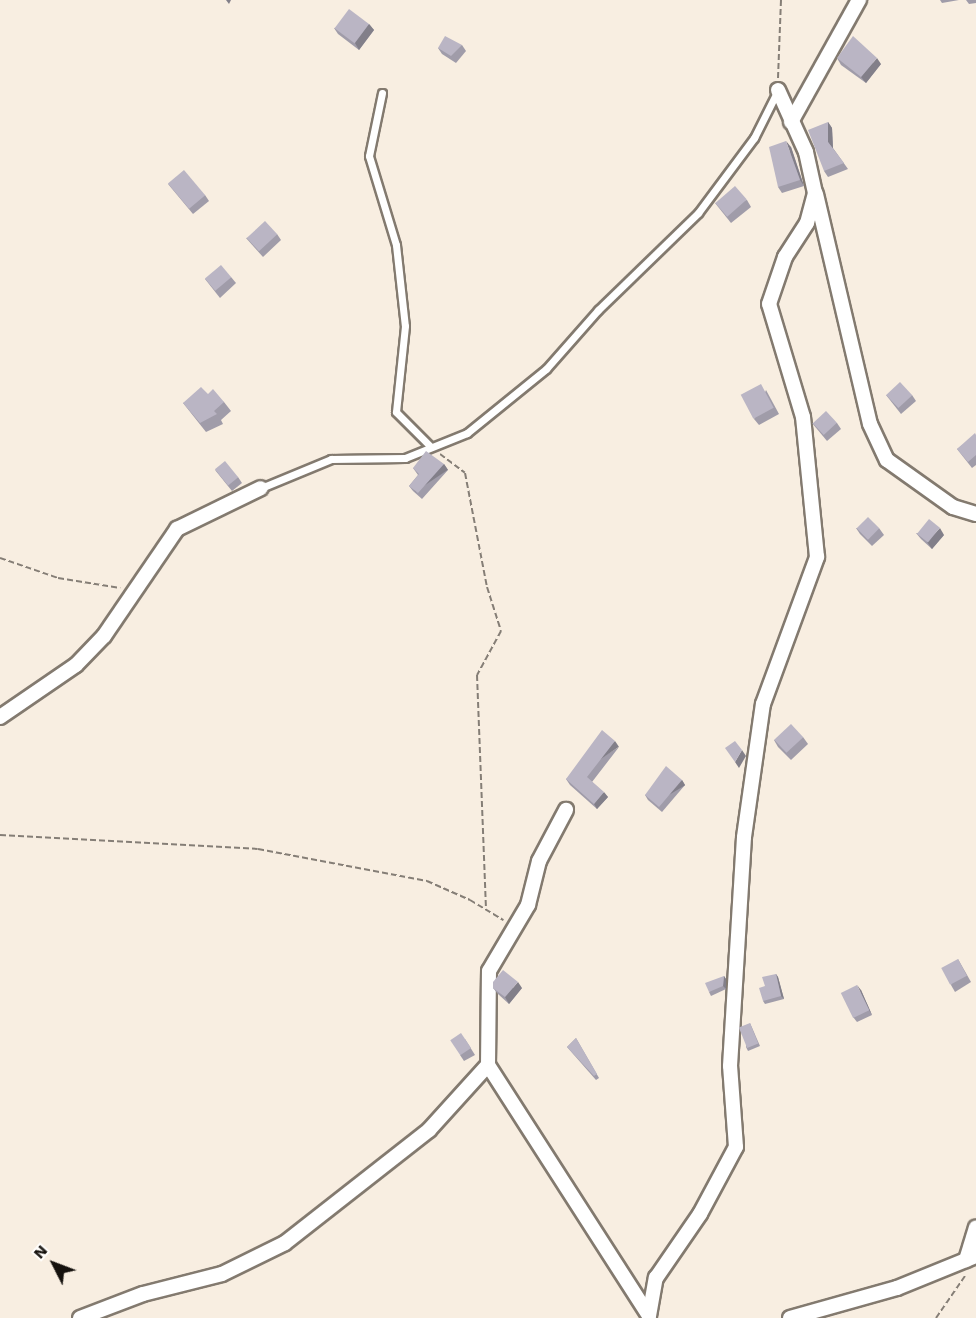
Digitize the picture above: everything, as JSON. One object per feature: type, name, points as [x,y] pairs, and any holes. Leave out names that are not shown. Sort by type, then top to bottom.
[{"type":"street","points":[[791,122],[859,0]]},
{"type":"street","points":[[778,90],[806,152],[870,424],[887,460],[952,507],[976,514]]},
{"type":"street","points":[[653,1317],[656,1278],[700,1214],[736,1146],[730,1066],[744,837],[763,704],[817,557],[802,417],[769,304],[785,257],[807,223],[815,193]]},
{"type":"street","points":[[0,717],[76,665],[104,636],[132,590],[177,529],[261,488]]},
{"type":"street","points":[[566,810],[539,861],[528,905],[489,971],[488,1065],[653,1317]]},
{"type":"street","points":[[80,1318],[143,1294],[222,1274],[285,1243],[429,1130],[488,1065]]},
{"type":"street","points":[[790,1318],[897,1288],[970,1262],[976,1228]]},
{"type":"lane","points":[[261,488],[331,459],[405,458],[467,433],[546,369],[598,310],[698,213],[754,138],[778,90]]},
{"type":"lane","points":[[382,93],[369,156],[396,245],[405,326],[396,412],[431,447]]},
{"type":"path","points":[[778,90],[781,0]]},
{"type":"path","points":[[431,447],[465,473],[487,587],[501,630],[477,675],[486,910]]},
{"type":"path","points":[[0,558],[58,578],[132,590]]},
{"type":"path","points":[[0,835],[258,849],[427,881],[515,927]]},
{"type":"path","points":[[936,1318],[970,1262]]},
{"type":"building","points":[[349,9],[369,24],[355,43],[335,28]]},
{"type":"building","points":[[445,36],[462,45],[451,56],[438,48]]},
{"type":"building","points":[[853,36],[877,58],[861,77],[837,58]]},
{"type":"building","points":[[828,122],[828,142],[844,163],[824,171],[808,130]]},
{"type":"building","points":[[786,141],[800,180],[778,187],[769,147]]},
{"type":"building","points":[[184,170],[205,195],[189,209],[168,183]]},
{"type":"building","points":[[735,186],[747,200],[727,217],[715,203]]},
{"type":"building","points":[[265,221],[277,234],[259,251],[247,238]]},
{"type":"building","points":[[221,265],[231,277],[215,291],[205,278]]},
{"type":"building","points":[[900,382],[912,395],[898,408],[886,395]]},
{"type":"building","points":[[761,384],[774,408],[753,419],[741,395]]},
{"type":"building","points":[[201,387],[208,394],[213,389],[224,402],[214,411],[217,414],[200,423],[183,403]]},
{"type":"building","points":[[826,411],[837,423],[824,435],[813,423]]},
{"type":"building","points":[[975,433],[976,455],[968,462],[957,449]]},
{"type":"building","points":[[426,451],[444,464],[418,493],[409,486],[419,474],[413,468]]},
{"type":"building","points":[[225,461],[238,477],[228,486],[215,469]]},
{"type":"building","points":[[868,517],[879,528],[868,540],[857,528]]},
{"type":"building","points":[[929,519],[940,528],[928,543],[917,534]]},
{"type":"building","points":[[791,724],[803,737],[786,753],[774,740]]},
{"type":"building","points":[[602,730],[615,741],[587,777],[604,792],[594,804],[566,779]]},
{"type":"building","points":[[735,741],[742,750],[735,762],[725,748]]},
{"type":"building","points":[[666,766],[682,780],[659,807],[645,795]]},
{"type":"building","points":[[958,959],[967,976],[950,985],[941,968]]},
{"type":"building","points":[[503,970],[518,982],[505,997],[493,988],[493,982]]},
{"type":"building","points":[[776,974],[781,996],[763,1001],[759,988],[765,986],[762,977]]},
{"type":"building","points":[[724,976],[723,986],[709,992],[705,983]]},
{"type":"building","points":[[857,985],[869,1010],[853,1018],[841,993]]},
{"type":"building","points":[[750,1023],[758,1043],[747,1048],[739,1027]]},
{"type":"building","points":[[461,1033],[471,1048],[460,1055],[450,1040]]},
{"type":"building","points":[[576,1038],[597,1074],[594,1076],[567,1047]]}]
